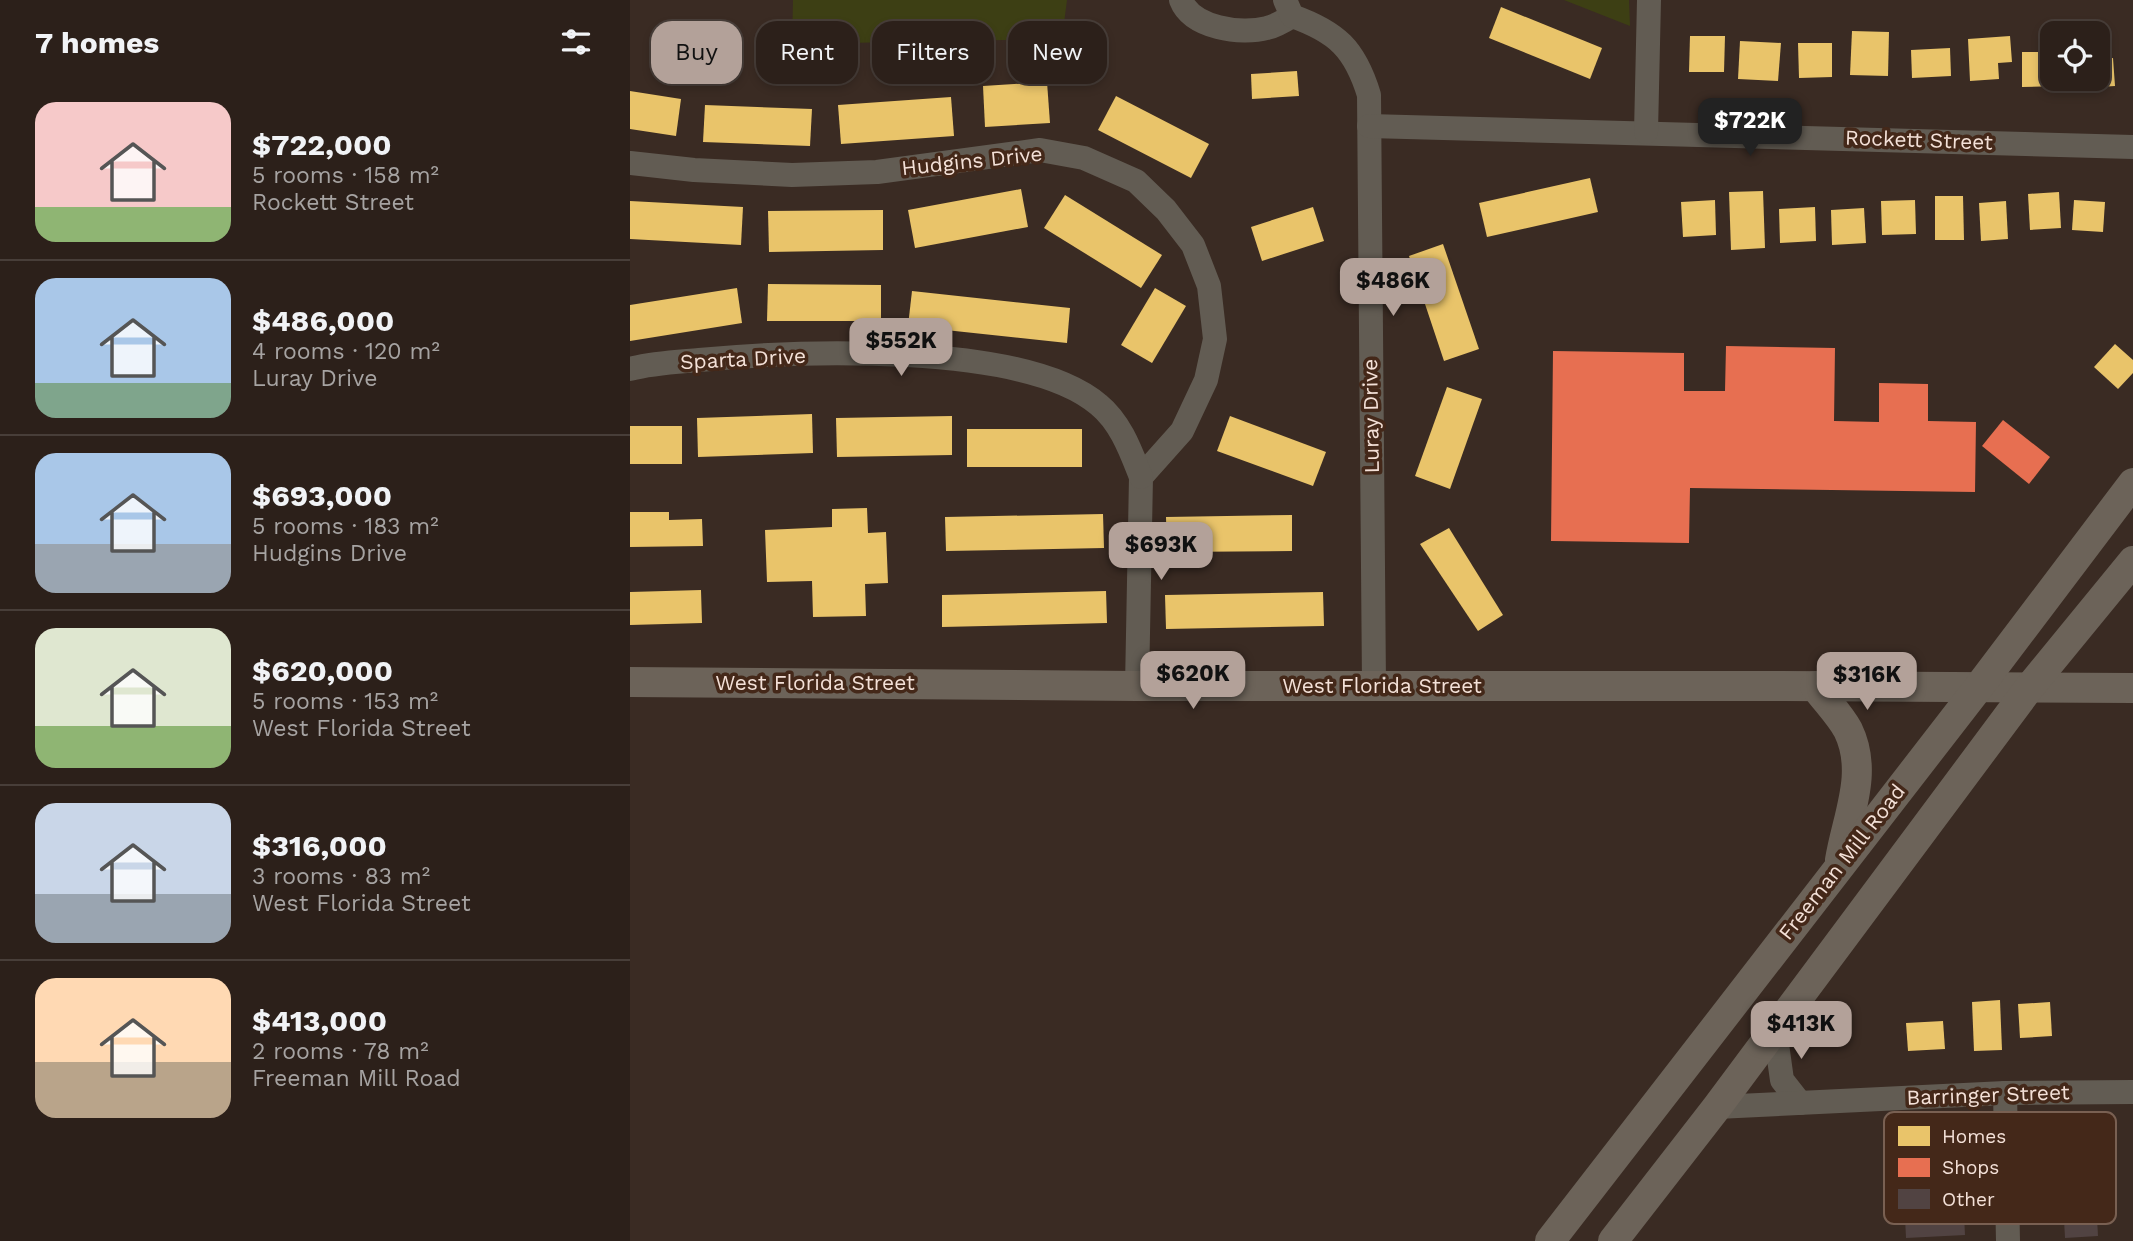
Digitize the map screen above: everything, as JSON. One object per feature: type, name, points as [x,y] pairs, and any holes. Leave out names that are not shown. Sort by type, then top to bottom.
[{"type":"main road","name":"Freeman Mill Road","points":[[1550,1241],[1978,688],[2133,483]]},
{"type":"main road","name":"Freeman Mill Road","points":[[1613,1241],[1717,1107],[2029,688],[2133,561]]},
{"type":"main road","name":"West Florida Street","points":[[630,682],[2133,688]]},
{"type":"main road","points":[[1815,686],[1848,730],[1857,760],[1856,793],[1845,831],[1840,866]]},
{"type":"street","name":"Luray Drive","points":[[1181,0],[1195,18],[1235,31],[1265,29],[1280,24],[1289,8],[1331,34],[1351,52],[1363,74],[1369,95],[1374,685]]},
{"type":"street","points":[[1646,132],[1649,0]]},
{"type":"street","name":"Rockett Street","points":[[1369,126],[2133,147]]},
{"type":"street","name":"Hudgins Drive","points":[[630,163],[694,170],[792,175],[877,172],[1040,150],[1084,158],[1136,181],[1166,210],[1193,244],[1209,286],[1215,339],[1206,380],[1182,431],[1142,477]]},
{"type":"street","name":"Sparta Drive","points":[[630,369],[756,354],[909,355],[998,365],[1063,382],[1099,405],[1123,434],[1142,477]]},
{"type":"street","points":[[1137,686],[1142,477]]},
{"type":"street","points":[[1774,1030],[1782,1080],[1800,1103]]},
{"type":"street","name":"Barringer Street","points":[[1717,1107],[2005,1093],[2133,1092]]},
{"type":"street","points":[[2005,1093],[2005,1112]]},
{"type":"shaded area","points":[[793,0],[1067,0],[1064,21],[1008,21],[1008,40],[994,40],[994,21],[872,21],[872,43],[858,43],[858,21],[793,21]]},
{"type":"shaded area","points":[[1564,0],[1629,0],[1630,26]]},
{"type":"building: Homes","points":[[1501,7],[1602,48],[1590,79],[1489,38]]},
{"type":"building: Homes","points":[[1852,31],[1889,32],[1888,76],[1850,75]]},
{"type":"building: Homes","points":[[1690,36],[1725,36],[1724,72],[1689,72]]},
{"type":"building: Homes","points":[[2010,36],[2012,62],[1998,63],[1999,79],[1970,81],[1968,39]]},
{"type":"building: Homes","points":[[1740,41],[1781,43],[1778,81],[1738,79]]},
{"type":"building: Homes","points":[[1798,43],[1832,43],[1832,77],[1799,78]]},
{"type":"building: Homes","points":[[1950,48],[1951,76],[1912,78],[1911,50]]},
{"type":"building: Homes","points":[[2022,52],[2040,52],[2040,87],[2022,87]]},
{"type":"building: Homes","points":[[2110,58],[2113,58],[2115,86],[2110,86]]},
{"type":"building: Homes","points":[[1297,71],[1299,96],[1252,99],[1251,74]]},
{"type":"building: Homes","points":[[1047,84],[1050,123],[985,127],[983,86]]},
{"type":"building: Homes","points":[[630,91],[681,99],[676,136],[630,129]]},
{"type":"building: Homes","points":[[1116,96],[1209,144],[1191,178],[1098,130]]},
{"type":"building: Homes","points":[[951,97],[954,136],[841,144],[838,105]]},
{"type":"building: Homes","points":[[705,105],[812,109],[810,146],[703,142]]},
{"type":"building: Homes","points":[[1590,178],[1598,212],[1487,237],[1479,203]]},
{"type":"building: Homes","points":[[1021,189],[1028,227],[915,248],[908,210]]},
{"type":"building: Homes","points":[[1763,191],[1765,248],[1731,250],[1729,192]]},
{"type":"building: Homes","points":[[2059,192],[2061,228],[2030,230],[2028,194]]},
{"type":"building: Homes","points":[[1065,195],[1162,255],[1141,288],[1044,228]]},
{"type":"building: Homes","points":[[1935,196],[1963,196],[1964,240],[1935,240]]},
{"type":"building: Homes","points":[[1715,200],[1716,235],[1683,237],[1681,202]]},
{"type":"building: Homes","points":[[1915,200],[1916,234],[1882,235],[1881,201]]},
{"type":"building: Homes","points":[[2074,200],[2105,202],[2103,232],[2072,230]]},
{"type":"building: Homes","points":[[630,201],[743,207],[741,245],[630,239]]},
{"type":"building: Homes","points":[[2006,201],[2008,239],[1981,241],[1979,203]]},
{"type":"building: Homes","points":[[1313,207],[1324,241],[1262,261],[1251,227]]},
{"type":"building: Homes","points":[[1815,207],[1816,241],[1780,243],[1779,209]]},
{"type":"building: Homes","points":[[1864,208],[1866,243],[1832,245],[1831,210]]},
{"type":"building: Homes","points":[[883,210],[883,250],[769,252],[768,211]]},
{"type":"building: Homes","points":[[1443,244],[1479,349],[1444,361],[1409,256]]},
{"type":"building: Homes","points":[[768,284],[881,285],[881,321],[767,321]]},
{"type":"building: Homes","points":[[737,288],[742,323],[630,341],[630,305]]},
{"type":"building: Homes","points":[[1155,288],[1186,306],[1152,363],[1121,345]]},
{"type":"building: Homes","points":[[912,291],[1070,308],[1067,343],[908,326]]},
{"type":"building: Homes","points":[[2115,344],[2133,360],[2133,373],[2118,389],[2094,367]]},
{"type":"building: Homes","points":[[1447,387],[1482,399],[1450,489],[1415,476]]},
{"type":"building: Homes","points":[[812,414],[813,453],[698,457],[697,418]]},
{"type":"building: Homes","points":[[952,416],[952,455],[837,457],[836,418]]},
{"type":"building: Homes","points":[[1230,416],[1326,452],[1313,486],[1217,451]]},
{"type":"building: Homes","points":[[630,426],[682,426],[682,464],[630,464]]},
{"type":"building: Homes","points":[[967,429],[1082,429],[1082,467],[967,467]]},
{"type":"building: Homes","points":[[867,508],[868,533],[886,532],[888,583],[865,584],[866,616],[813,617],[812,581],[767,582],[765,530],[832,527],[832,509]]},
{"type":"building: Homes","points":[[630,512],[669,512],[669,520],[702,519],[703,546],[630,547]]},
{"type":"building: Homes","points":[[1103,514],[1104,548],[946,551],[945,517]]},
{"type":"building: Homes","points":[[1292,515],[1292,551],[1167,552],[1166,517]]},
{"type":"building: Homes","points":[[1449,528],[1503,615],[1478,631],[1420,544]]},
{"type":"building: Homes","points":[[701,590],[702,623],[630,625],[630,592]]},
{"type":"building: Homes","points":[[1106,591],[1107,623],[942,627],[942,595]]},
{"type":"building: Homes","points":[[1323,592],[1324,626],[1166,629],[1165,595]]},
{"type":"building: Homes","points":[[2000,1000],[2002,1050],[1974,1051],[1972,1002]]},
{"type":"building: Homes","points":[[2050,1002],[2052,1036],[2020,1038],[2018,1004]]},
{"type":"building: Homes","points":[[1943,1021],[1945,1049],[1908,1051],[1906,1023]]},
{"type":"building: Shops","points":[[1726,346],[1835,348],[1834,421],[1879,422],[1879,383],[1928,384],[1928,421],[1976,422],[1975,492],[1690,488],[1689,543],[1551,541],[1553,351],[1684,353],[1684,391],[1725,391]]},
{"type":"building: Shops","points":[[2003,420],[2050,457],[2029,484],[1982,446]]},
{"type":"building: Other","points":[[1905,1224],[1964,1224],[1965,1235],[1906,1238]]},
{"type":"building: Other","points":[[2064,1224],[2097,1224],[2098,1236],[2065,1238]]}]
